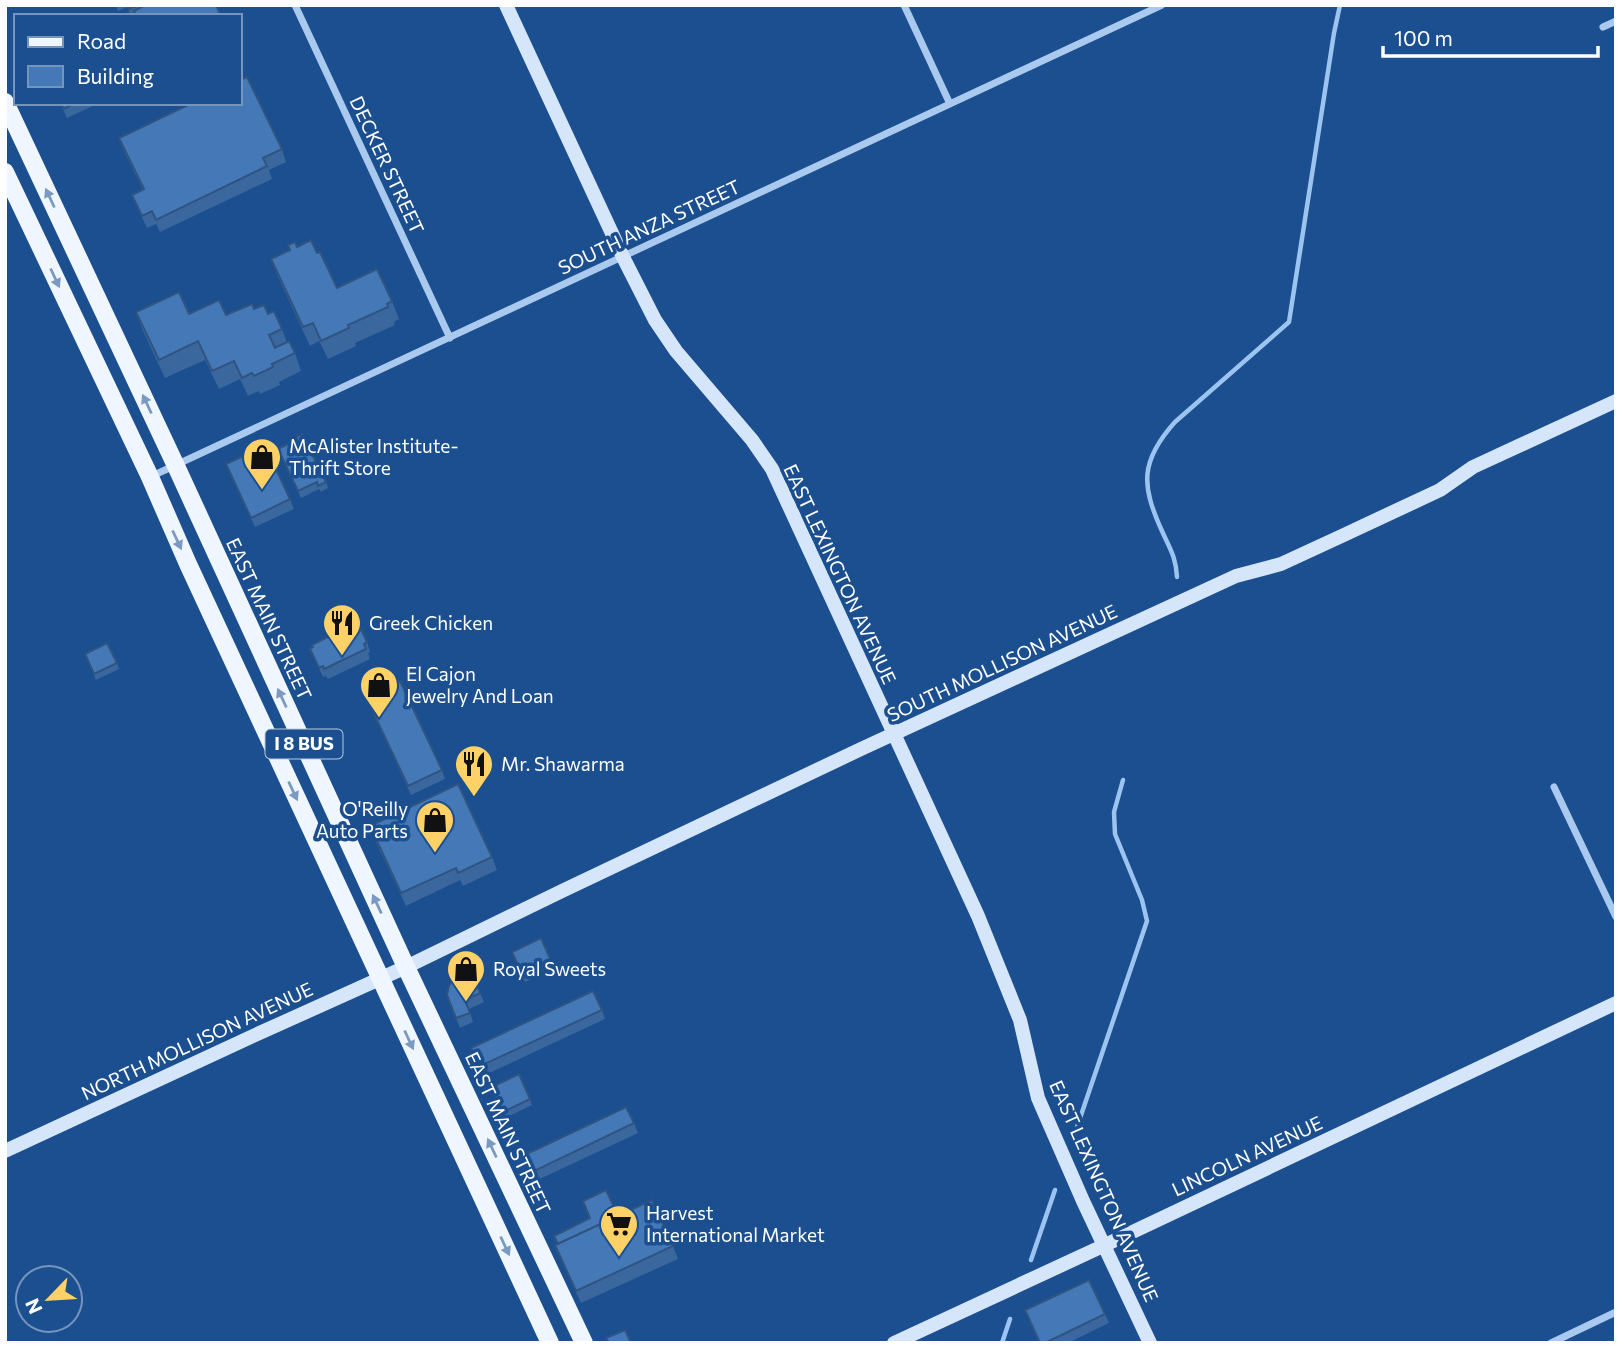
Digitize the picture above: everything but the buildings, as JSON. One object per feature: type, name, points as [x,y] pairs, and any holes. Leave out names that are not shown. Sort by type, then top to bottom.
[{"type":"main road","name":"EAST MAIN STREET","points":[[5,102],[406,967],[584,1343]]},
{"type":"main road","name":"I 8 BUS","points":[[5,172],[150,477],[169,524],[550,1343]]},
{"type":"main road","points":[[536,1314],[564,1301]]},
{"type":"street","name":"DECKER STREET","points":[[295,5],[450,338]]},
{"type":"street","name":"EAST LEXINGTON AVENUE","points":[[506,5],[655,320],[676,351],[752,440],[772,470],[978,916],[1020,1020],[1038,1098],[1150,1343]]},
{"type":"street","points":[[904,5],[950,104]]},
{"type":"street","name":"SOUTH ANZA STREET","points":[[150,477],[1162,5]]},
{"type":"street","points":[[1604,27],[1616,21]]},
{"type":"street","name":"SOUTH MOLLISON AVENUE","points":[[406,967],[893,734],[1236,576],[1281,564],[1346,534],[1440,490],[1473,467],[1616,401]]},
{"type":"street","points":[[1554,787],[1616,917]]},
{"type":"street","name":"NORTH MOLLISON AVENUE","points":[[5,1151],[406,967]]},
{"type":"street","name":"LINCOLN AVENUE","points":[[894,1343],[1616,1003]]},
{"type":"street","points":[[1551,1343],[1616,1312]]},
{"type":"waterway","points":[[1177,577],[1174,558],[1150,500],[1150,461],[1155,449],[1175,422],[1289,322],[1340,5]]},
{"type":"waterway","points":[[1076,1130],[1147,921],[1142,900],[1115,834],[1114,812],[1123,780]]},
{"type":"waterway","points":[[1031,1260],[1055,1190]]},
{"type":"waterway","points":[[1002,1343],[1010,1319]]},
{"type":"place","name":"McAlister Institute- Thrift Store","points":[[262,491]]},
{"type":"place","name":"Greek Chicken","points":[[342,657]]},
{"type":"place","name":"El Cajon Jewelry And Loan","points":[[379,719]]},
{"type":"place","name":"Mr. Shawarma","points":[[474,798]]},
{"type":"place","name":"O'Reilly Auto Parts","points":[[435,854]]},
{"type":"place","name":"Royal Sweets","points":[[466,1003]]},
{"type":"place","name":"Harvest International Market","points":[[619,1258]]}]
